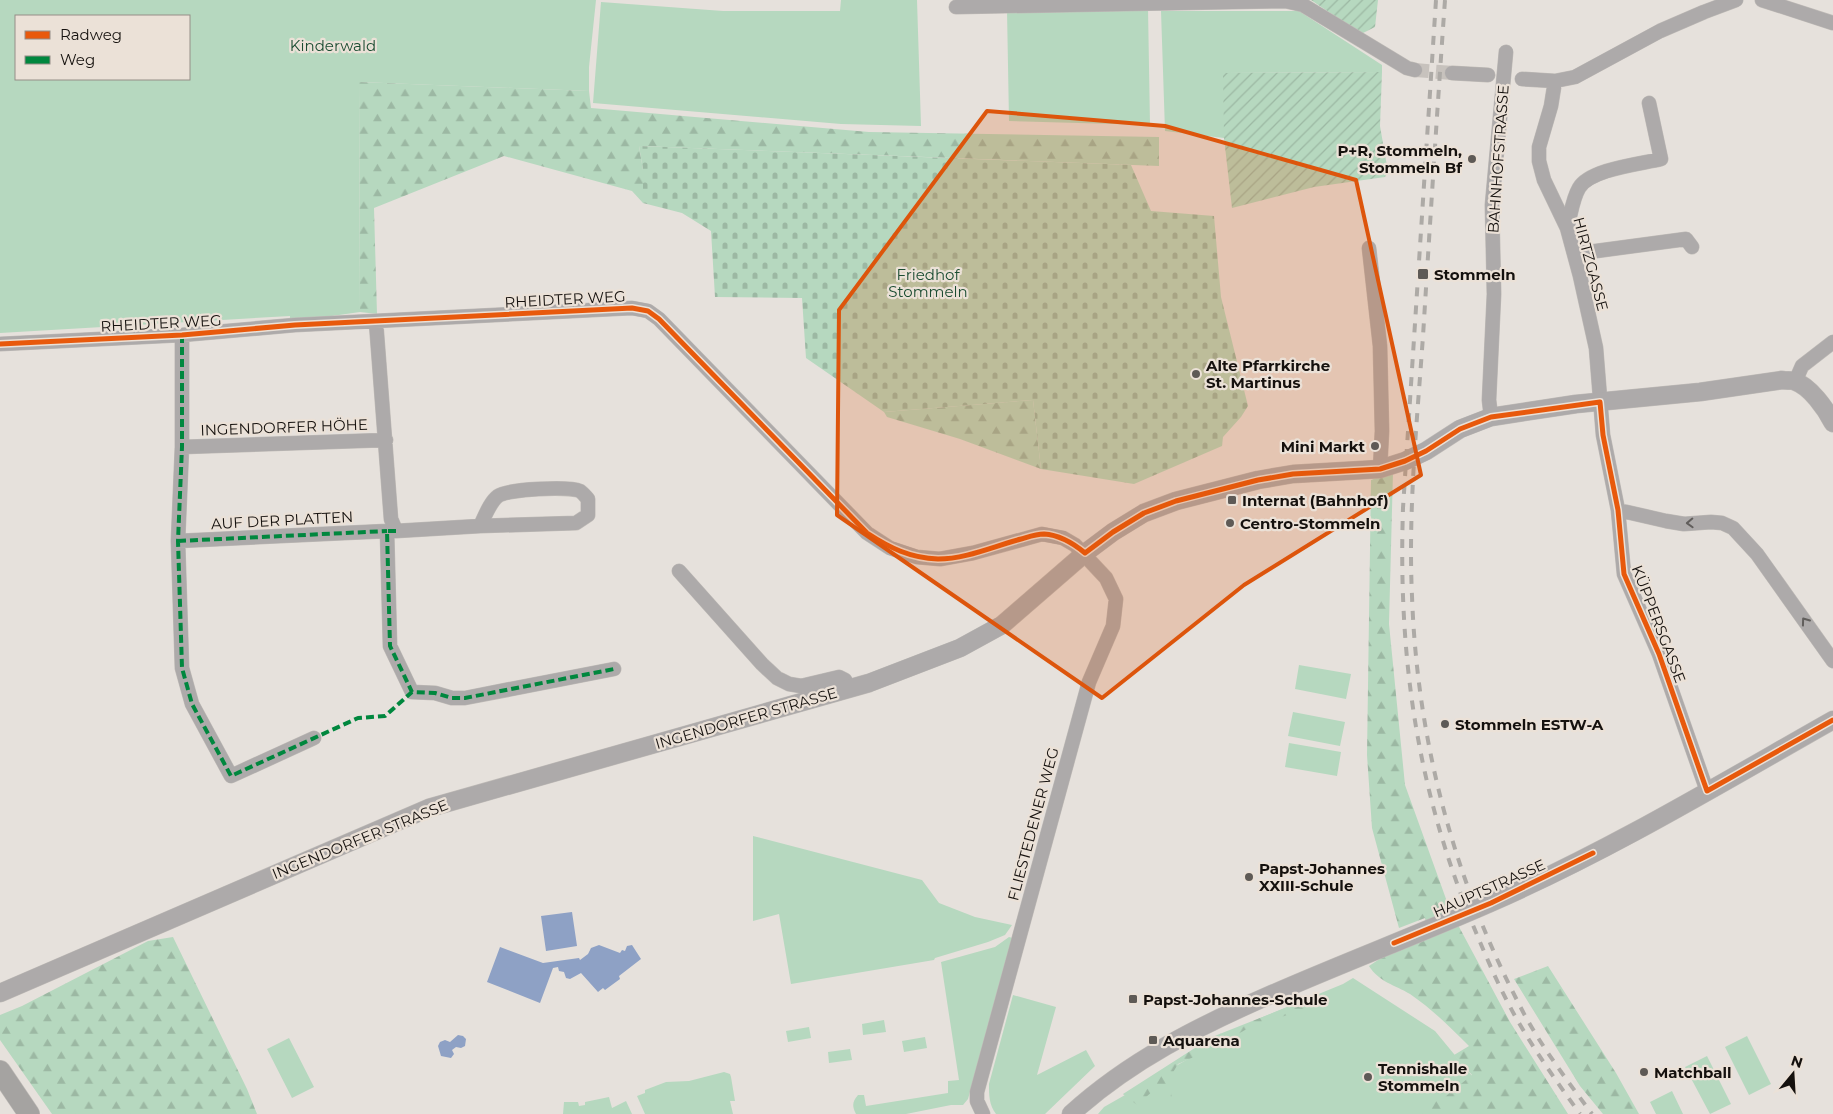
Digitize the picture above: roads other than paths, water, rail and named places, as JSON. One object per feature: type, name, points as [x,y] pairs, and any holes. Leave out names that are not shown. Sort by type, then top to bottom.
[{"type":"main road","points":[[0,1070],[29,1114]]},
{"type":"street","points":[[1522,79],[1555,81],[1575,77],[1660,31],[1736,0]]},
{"type":"street","points":[[1762,0],[1833,23]]},
{"type":"street","points":[[956,7],[1285,1],[1303,5],[1407,68],[1415,70]]},
{"type":"street","name":"BAHNHOFSTRASSE","points":[[1491,416],[1494,294],[1492,205],[1506,52]]},
{"type":"street","points":[[1452,73],[1488,76]]},
{"type":"street","name":"HIRTZGASSE","points":[[1555,81],[1551,106],[1539,147],[1539,162],[1544,180],[1567,228],[1574,254],[1596,348],[1600,402]]},
{"type":"street","points":[[1567,228],[1576,195],[1580,186],[1587,179],[1599,174],[1661,159],[1648,103]]},
{"type":"street","points":[[1574,254],[1686,239],[1692,247]]},
{"type":"street","points":[[1369,248],[1380,346],[1382,431],[1380,469]]},
{"type":"street","name":"RHEIDTER WEG","points":[[0,344],[632,308],[648,311],[659,319],[867,533],[890,548],[917,557],[940,559],[973,553],[1042,534],[1063,538],[1085,553]]},
{"type":"street","name":"INGENDORFER HÖHE","points":[[376,322],[392,531],[390,646],[412,692],[436,693],[452,698],[465,698],[614,668]]},
{"type":"street","points":[[182,335],[182,447],[178,541],[182,668],[192,704],[231,776],[314,738]]},
{"type":"street","points":[[1795,382],[1802,366],[1833,342]]},
{"type":"street","points":[[1491,416],[1782,380],[1795,382],[1819,401],[1833,423]]},
{"type":"street","name":"KÜPPERSGASSE","points":[[1600,402],[1602,434],[1618,510],[1624,574],[1659,654],[1707,791]]},
{"type":"street","name":"INGENDORFER STRASSE","points":[[0,993],[429,808],[869,682],[960,648],[986,636],[1002,625],[1085,553],[1113,532],[1144,513],[1176,501],[1258,480],[1293,474],[1380,469],[1415,456],[1460,429],[1491,416]]},
{"type":"street","name":"INGENDORFER HÖHE","points":[[182,447],[386,440]]},
{"type":"street","points":[[392,531],[576,523],[588,515],[588,500],[580,491],[564,488],[509,491],[498,496],[488,509],[480,526]]},
{"type":"street","points":[[1618,510],[1684,524],[1711,522],[1722,523],[1733,528],[1757,554],[1833,661]]},
{"type":"street","name":"AUF DER PLATTEN","points":[[178,541],[392,531]]},
{"type":"street","name":"FLIESTEDENER WEG","points":[[983,1114],[977,1100],[977,1092],[1089,682],[1113,626],[1116,600],[1106,578],[1085,553]]},
{"type":"street","name":"INGENDORFER STRASSE","points":[[679,572],[762,664],[777,678],[789,684],[801,686],[839,677],[845,680],[849,688]]},
{"type":"street","name":"HAUPTSTRASSE","points":[[1071,1114],[1095,1092],[1144,1058],[1198,1028],[1331,968],[1491,903],[1593,853],[1833,720]]},
{"type":"water","points":[[572,912],[577,946],[546,951],[541,916]]},
{"type":"water","points":[[599,945],[620,953],[622,950],[625,951],[627,946],[632,945],[641,959],[605,990],[603,988],[598,992],[581,973],[570,979],[566,978],[564,972],[559,971],[558,967],[553,968],[540,1003],[487,982],[500,947],[543,963],[579,958],[580,960],[588,954],[591,948]]},
{"type":"water","points":[[458,1035],[466,1039],[465,1046],[461,1048],[456,1047],[452,1050],[454,1054],[451,1058],[441,1056],[438,1046],[440,1042],[445,1040],[450,1042]]},
{"type":"tunnel","points":[[1415,70],[1452,73]]},
{"type":"railway","points":[[1436,0],[1403,508],[1402,564],[1408,671],[1425,775],[1455,878],[1475,930],[1515,1016],[1538,1054],[1580,1114]]},
{"type":"railway","points":[[1445,0],[1412,499],[1411,564],[1415,650],[1431,756],[1443,808],[1476,910],[1497,959],[1528,1022],[1592,1114]]},
{"type":"place","name":"P+R, Stommeln, Stommeln Bf","points":[[1472,159]]},
{"type":"place","name":"Stommeln","points":[[1423,274]]},
{"type":"place","name":"Alte Pfarrkirche St. Martinus","points":[[1196,374]]},
{"type":"place","name":"Mini Markt","points":[[1375,446]]},
{"type":"place","name":"Internat (Bahnhof)","points":[[1232,500]]},
{"type":"place","name":"Centro-Stommeln","points":[[1230,523]]},
{"type":"place","name":"Stommeln ESTW-A","points":[[1445,724]]},
{"type":"place","name":"Papst-Johannes XXIII-Schule","points":[[1249,877]]},
{"type":"place","name":"Papst-Johannes-Schule","points":[[1133,999]]},
{"type":"place","name":"Aquarena","points":[[1153,1040]]},
{"type":"place","name":"Matchball","points":[[1644,1072]]},
{"type":"place","name":"Tennishalle Stommeln","points":[[1368,1077]]},
{"type":"park label","name":"Kinderwald","points":[[333,45]]},
{"type":"park label","name":"Friedhof Stommeln","points":[[928,282]]}]
